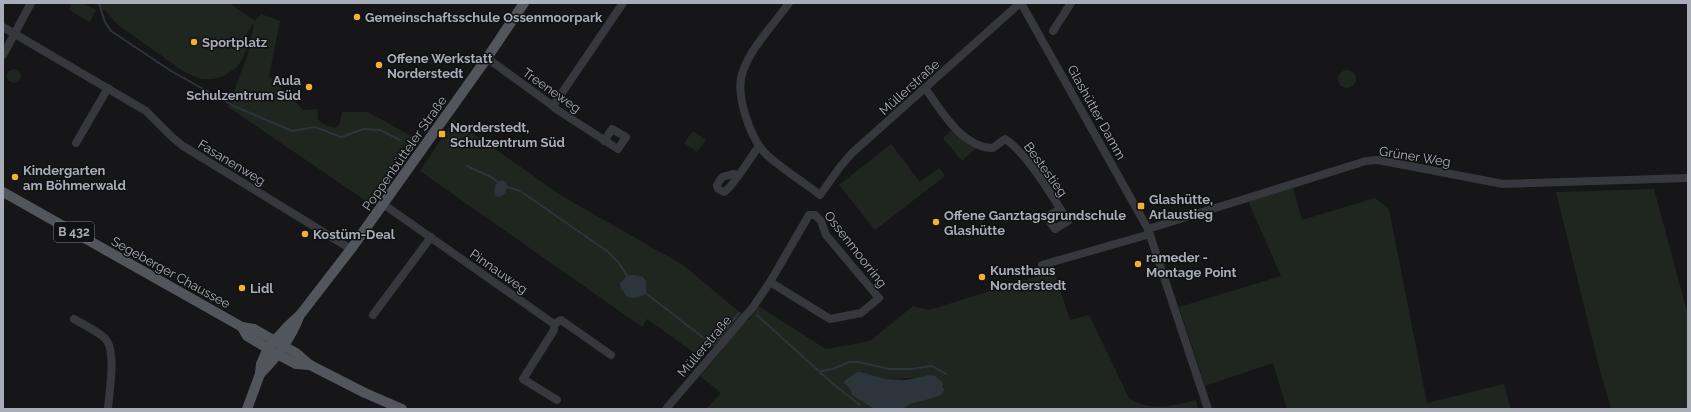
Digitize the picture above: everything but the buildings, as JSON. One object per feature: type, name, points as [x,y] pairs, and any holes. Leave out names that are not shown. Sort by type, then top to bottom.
[{"type":"main road","name":"Poppenbütteler Straße","points":[[247,409],[260,374],[261,364],[276,347],[288,325],[300,315],[351,249],[487,58],[524,3]]},
{"type":"main road","name":"Segeberger Chaussee","points":[[3,192],[242,327],[247,336],[276,347],[296,364],[310,366],[402,409]]},
{"type":"street","points":[[3,55],[32,3]]},
{"type":"street","points":[[553,106],[623,3]]},
{"type":"street","points":[[738,175],[759,146],[744,110],[741,92],[742,73],[753,52],[790,3]]},
{"type":"street","name":"Müllerstraße","points":[[759,146],[768,156],[820,194],[840,166],[852,153],[1021,3]]},
{"type":"street","name":"Glashütter Damm","points":[[1021,3],[1149,231],[1208,409]]},
{"type":"street","points":[[1053,31],[1071,3]]},
{"type":"street","name":"Fasanenweg","points":[[3,27],[146,111],[183,146],[351,249]]},
{"type":"street","name":"Treeneweg","points":[[487,58],[553,106],[604,140]]},
{"type":"street","points":[[76,143],[108,88]]},
{"type":"street","name":"Bestestieg","points":[[925,88],[956,131],[965,138],[988,148],[993,148],[1005,138],[1012,143],[1060,208]]},
{"type":"street","name":"Grüner Weg","points":[[1149,231],[1366,161],[1378,160],[1503,184],[1688,178]]},
{"type":"street","name":"Pinnauweg","points":[[383,204],[554,324],[561,320],[611,355]]},
{"type":"street","name":"Müllerstraße","points":[[666,409],[753,307],[770,282],[809,215]]},
{"type":"street","name":"Ossenmoorring","points":[[770,282],[830,319],[861,313],[879,298],[826,235],[821,221],[815,215],[809,215]]},
{"type":"street","points":[[1042,265],[1149,231]]},
{"type":"street","points":[[373,315],[431,237]]},
{"type":"street","points":[[74,319],[103,337],[110,347],[112,356],[108,409]]},
{"type":"street","points":[[554,324],[554,330],[523,379],[557,400]]},
{"type":"shaded area","points":[[72,3],[83,3],[96,10],[90,22],[69,10]]},
{"type":"shaded area","points":[[96,3],[229,3],[255,21],[261,14],[280,21],[269,76],[303,110],[318,109],[319,121],[332,127],[337,127],[340,123],[342,112],[368,112],[420,141],[404,152],[391,166],[389,184],[372,205],[228,107],[248,54],[254,23],[247,33],[246,50],[242,60],[236,68],[222,77],[202,79],[186,73],[118,25]]},
{"type":"shaded area","points":[[11,69],[17,69],[21,73],[21,79],[17,83],[11,83],[7,79],[7,73]]},
{"type":"shaded area","points":[[1347,70],[1353,73],[1356,79],[1353,85],[1347,88],[1341,85],[1338,79],[1341,73]]},
{"type":"shaded area","points":[[454,120],[562,196],[683,265],[749,320],[757,305],[826,349],[870,341],[913,306],[929,310],[1045,274],[1042,259],[1055,274],[1070,320],[1089,315],[1129,398],[1145,405],[1153,406],[1170,406],[1196,400],[1198,409],[903,409],[910,404],[942,394],[944,386],[917,378],[885,379],[861,372],[843,382],[850,389],[852,395],[874,409],[706,409],[721,393],[700,376],[723,349],[715,341],[700,357],[647,319],[642,327],[420,171]]},
{"type":"shaded area","points":[[952,130],[968,145],[976,148],[962,161],[943,138]]},
{"type":"shaded area","points":[[693,131],[706,140],[697,152],[684,143]]},
{"type":"shaded area","points":[[891,144],[920,182],[939,168],[945,176],[875,230],[839,185]]},
{"type":"shaded area","points":[[502,180],[507,184],[506,191],[499,197],[495,196],[494,190],[497,182]]},
{"type":"shaded area","points":[[1293,188],[1302,220],[1375,198],[1389,209],[1427,403],[1504,384],[1511,409],[1287,409],[1273,363],[1205,386],[1179,307],[1281,276],[1248,201]]},
{"type":"shaded area","points":[[1654,189],[1688,315],[1688,409],[1611,409],[1598,363],[1556,192]]},
{"type":"shaded area","points":[[633,275],[643,277],[646,281],[646,293],[635,298],[627,297],[621,289],[620,283],[627,276]]},
{"type":"shaded area","points":[[857,372],[885,379],[906,380],[929,375],[935,376],[942,382],[944,390],[942,394],[937,397],[910,404],[903,409],[874,409],[852,395],[850,389],[843,382]]},
{"type":"waterway","points":[[99,3],[105,22],[111,31],[171,71],[234,106],[292,131],[315,127],[341,137],[364,129],[380,130],[400,140]]},
{"type":"waterway","points":[[467,166],[493,178],[499,183]]},
{"type":"waterway","points":[[504,186],[520,191]]},
{"type":"waterway","points":[[523,193],[607,251],[618,262],[628,277]]},
{"type":"waterway","points":[[644,292],[713,345],[739,313]]},
{"type":"waterway","points":[[757,315],[833,384],[860,405]]},
{"type":"waterway","points":[[821,371],[833,369],[849,362],[859,362],[889,369],[911,369],[932,366],[946,374]]},
{"type":"place","name":"Gemeinschaftsschule Ossenmoorpark","points":[[357,17]]},
{"type":"place","name":"Sportplatz","points":[[194,42]]},
{"type":"place","name":"Offene Werkstatt Norderstedt","points":[[379,65]]},
{"type":"place","name":"Aula Schulzentrum Süd","points":[[309,87]]},
{"type":"place","name":"Norderstedt, Schulzentrum Süd","points":[[442,134]]},
{"type":"place","name":"Kindergarten am Böhmerwald","points":[[15,177]]},
{"type":"place","name":"Glashütte, Arlaustieg","points":[[1141,206]]},
{"type":"place","name":"Offene Ganztagsgrundschule Glashütte","points":[[936,222]]},
{"type":"place","name":"Kostüm-Deal","points":[[305,234]]},
{"type":"place","name":"rameder - Montage Point","points":[[1138,264]]},
{"type":"place","name":"Kunsthaus Norderstedt","points":[[982,277]]},
{"type":"place","name":"Lidl","points":[[242,288]]}]
